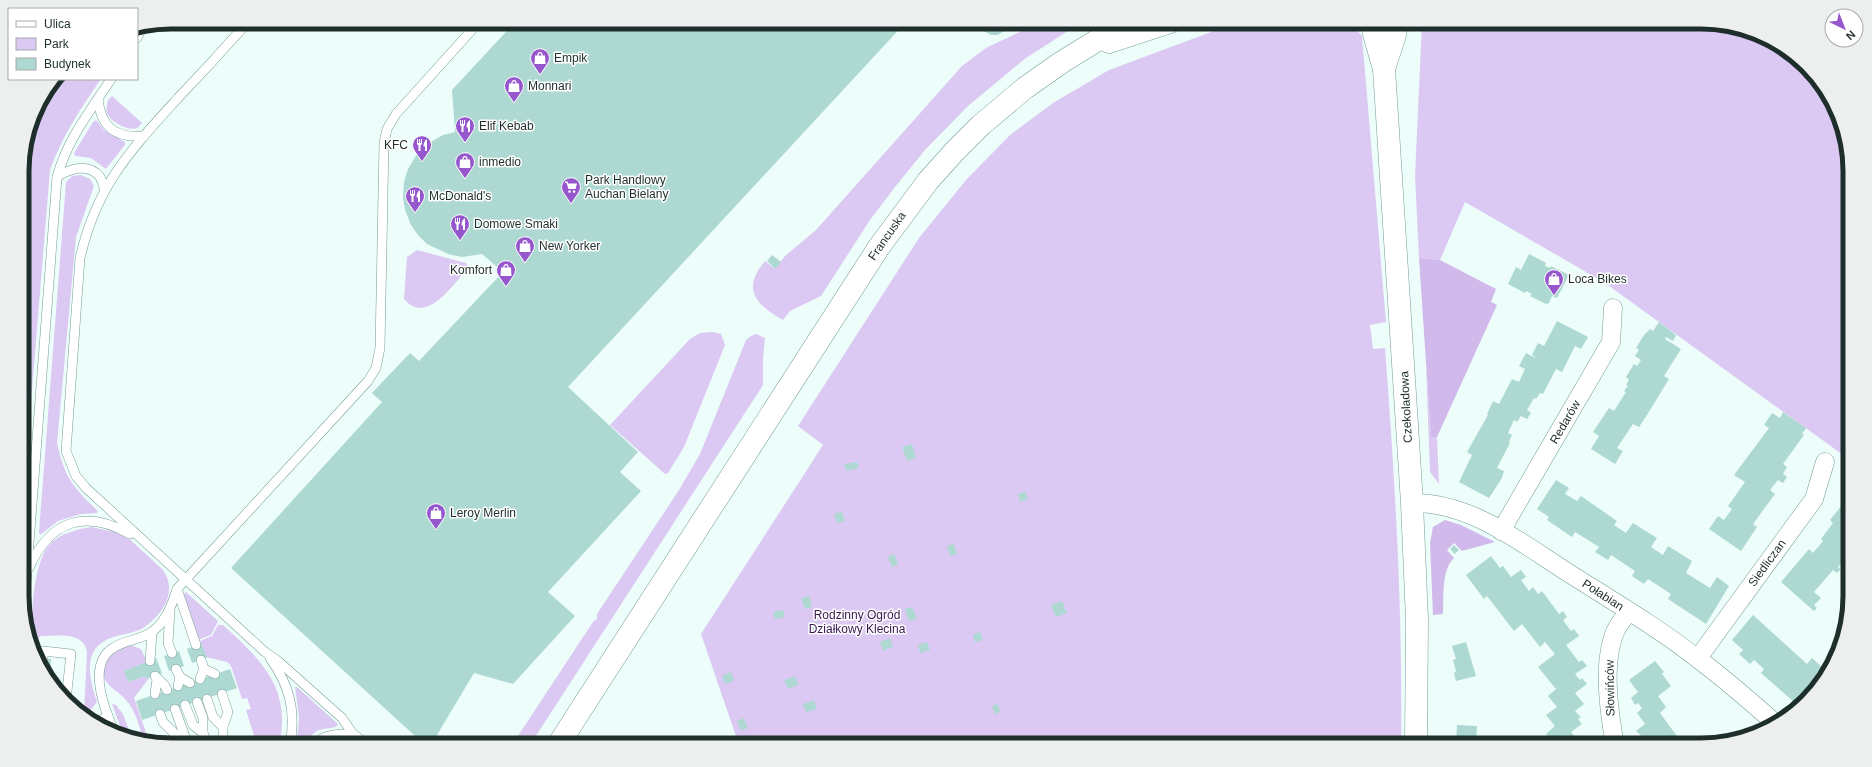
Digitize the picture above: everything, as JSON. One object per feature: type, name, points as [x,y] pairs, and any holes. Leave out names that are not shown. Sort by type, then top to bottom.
[{"type":"main road","points":[[1087,48],[1116,29]]},
{"type":"main road","points":[[1087,48],[1121,39],[1150,29]]},
{"type":"main road","name":"Czekoladowa","points":[[1374,29],[1384,69],[1412,503],[1417,620],[1416,738]]},
{"type":"main road","name":"Czekoladowa","points":[[1384,69],[1395,35],[1395,29]]},
{"type":"main road","name":"Francuska","points":[[563,738],[879,247],[928,180],[981,125],[1025,88],[1055,67],[1087,48]]},
{"type":"street","name":"Redarów","points":[[1501,531],[1611,342],[1613,308]]},
{"type":"street","name":"Siedliczan","points":[[1698,658],[1814,499],[1825,462]]},
{"type":"street","name":"Połabian","points":[[1412,503],[1431,503],[1454,508],[1501,531],[1698,658],[1771,720]]},
{"type":"street","name":"Słowińców","points":[[1614,738],[1611,719],[1608,660],[1615,632],[1628,612]]},
{"type":"lane","points":[[242,29],[126,156],[96,205],[85,235],[80,258],[66,451],[76,476],[86,488],[265,652],[278,661],[342,718],[353,734],[358,738]]},
{"type":"lane","points":[[172,653],[168,643],[170,610],[177,589],[368,381],[376,368],[380,348],[384,143],[387,129],[396,114],[474,29]]},
{"type":"lane","points":[[29,537],[57,177],[64,154],[72,138],[110,80]]},
{"type":"lane","points":[[98,99],[99,111],[103,119],[117,134],[128,137],[143,136]]},
{"type":"lane","points":[[57,177],[68,170],[87,168],[100,177],[105,189]]},
{"type":"lane","points":[[29,569],[35,554],[45,541],[56,532],[84,520],[101,521],[120,528],[144,541]]},
{"type":"lane","points":[[177,589],[196,645]]},
{"type":"lane","points":[[112,725],[99,684],[100,662],[112,648],[152,632],[170,610]]},
{"type":"lane","points":[[150,661],[152,632]]},
{"type":"lane","points":[[265,652],[280,672],[292,702],[293,719],[291,738]]},
{"type":"lane","points":[[43,655],[71,654],[67,692]]},
{"type":"lane","points":[[200,679],[203,664],[215,674]]},
{"type":"lane","points":[[155,694],[156,677],[166,686],[167,690]]},
{"type":"lane","points":[[178,677],[190,683]]},
{"type":"lane","points":[[222,694],[228,712],[223,727],[223,738]]},
{"type":"lane","points":[[206,698],[213,717],[223,727]]},
{"type":"lane","points":[[197,702],[204,718],[203,733]]},
{"type":"lane","points":[[185,706],[193,724],[203,733],[205,738]]},
{"type":"lane","points":[[175,709],[185,738]]},
{"type":"lane","points":[[160,714],[163,722],[180,738]]},
{"type":"lane","points":[[101,720],[108,716]]},
{"type":"lane","points":[[320,738],[332,735],[353,734]]},
{"type":"green space","points":[[1026,29],[1071,29],[1026,58],[968,106],[925,150],[870,220],[821,296],[790,311],[783,320],[765,308],[759,302],[753,288],[754,280],[758,271],[765,261],[775,269],[785,256],[816,230],[962,66],[986,48]]},
{"type":"green space","name":"Rodzinny Ogród Działkowy Klecina","points":[[1219,29],[1356,29],[1362,36],[1386,322],[1370,325],[1373,349],[1385,348],[1398,546],[1401,645],[1401,738],[737,738],[701,634],[823,445],[798,426],[919,238],[966,180],[1010,135],[1053,103],[1109,70]]},
{"type":"green space","points":[[1422,29],[1710,29],[1747,37],[1772,48],[1788,58],[1814,84],[1824,100],[1835,125],[1842,152],[1843,455],[1605,283],[1465,202],[1440,260],[1419,258],[1415,176]]},
{"type":"green space","points":[[61,80],[100,80],[66,134],[50,170],[29,426],[30,152],[40,117],[48,100]]},
{"type":"green space","points":[[112,96],[142,123],[137,128],[133,129],[125,127],[111,119],[107,112],[107,103]]},
{"type":"green space","points":[[96,120],[104,130],[125,142],[125,145],[106,169],[91,158],[75,156],[74,153],[93,122]]},
{"type":"green space","points":[[81,175],[90,179],[94,186],[76,237],[57,443],[63,465],[71,482],[98,511],[97,513],[81,514],[58,521],[40,535],[39,532],[66,182],[72,176]]},
{"type":"green space","points":[[417,250],[466,263],[469,267],[439,300],[422,308],[413,306],[404,299],[407,257]]},
{"type":"green space","points":[[713,332],[721,334],[725,345],[684,447],[668,473],[665,474],[610,425],[690,339],[700,333]]},
{"type":"green space","points":[[756,334],[765,338],[763,385],[535,738],[517,738],[593,622],[597,619],[597,614],[679,490],[700,454],[746,340]]},
{"type":"green space","points":[[1426,365],[1431,436],[1437,437],[1439,484],[1430,472]]},
{"type":"green space","points":[[91,527],[124,534],[162,569],[167,577],[169,585],[169,593],[166,602],[157,616],[150,623],[136,631],[113,637],[103,642],[96,648],[90,664],[90,673],[97,702],[90,711],[88,711],[84,709],[87,653],[85,646],[81,641],[69,636],[41,636],[36,640],[31,622],[38,571],[42,558],[48,547],[64,534]]},
{"type":"green space","points":[[186,592],[218,621],[211,635],[198,640],[183,595]]},
{"type":"green space","points":[[218,625],[223,625],[250,650],[261,663],[277,691],[281,707],[282,725],[280,738],[255,738],[246,710],[251,709],[247,698],[242,699],[231,666],[227,662],[206,657],[200,641],[212,636]]},
{"type":"green space","points":[[130,645],[141,649],[147,662],[124,671],[128,682],[146,676],[147,679],[150,677],[134,698],[147,736],[142,735],[135,714],[129,704],[123,696],[108,684],[103,675],[108,656],[121,648]]},
{"type":"green space","points":[[295,687],[297,687],[338,724],[336,727],[318,730],[308,738],[297,738],[299,717]]},
{"type":"green space","points":[[112,704],[116,705],[123,714],[130,732],[121,728]]},
{"type":"shaded area","points":[[1419,258],[1440,260],[1496,289],[1491,302],[1497,305],[1437,437],[1431,437]]},
{"type":"shaded area","points":[[1445,520],[1461,525],[1495,542],[1462,551],[1454,543],[1447,550],[1454,558],[1447,569],[1445,577],[1443,614],[1433,615],[1430,543],[1433,527]]},
{"type":"building","points":[[509,29],[900,29],[568,387],[638,452],[620,472],[641,491],[548,592],[575,616],[513,684],[474,673],[435,738],[417,738],[231,568],[382,402],[372,393],[410,353],[419,361],[503,272],[482,254],[462,257],[448,254],[427,244],[411,225],[405,210],[403,198],[404,182],[408,169],[417,154],[427,144],[443,135],[455,132],[452,90]]},
{"type":"building","points":[[984,29],[1005,29],[998,35],[991,35],[984,31]]},
{"type":"building","points":[[1529,254],[1546,263],[1545,266],[1550,268],[1551,266],[1569,275],[1557,298],[1552,296],[1549,303],[1546,304],[1530,296],[1532,294],[1526,291],[1525,293],[1508,284],[1516,267],[1521,270]]},
{"type":"building","points":[[772,255],[781,262],[775,269],[767,261]]},
{"type":"building","points":[[1557,321],[1588,337],[1581,349],[1575,346],[1562,372],[1556,369],[1543,394],[1540,393],[1536,399],[1534,398],[1527,410],[1531,413],[1527,419],[1521,416],[1517,422],[1514,420],[1508,433],[1512,435],[1509,442],[1510,443],[1497,468],[1504,471],[1502,478],[1489,498],[1459,482],[1472,455],[1467,452],[1488,415],[1487,414],[1493,401],[1499,404],[1512,379],[1519,382],[1525,369],[1519,366],[1526,353],[1537,359],[1532,355],[1538,343],[1544,346]]},
{"type":"building","points":[[1659,322],[1676,335],[1673,341],[1666,337],[1665,339],[1681,349],[1664,376],[1669,379],[1647,415],[1639,427],[1633,424],[1617,448],[1623,451],[1615,464],[1591,449],[1599,436],[1593,432],[1609,408],[1614,411],[1626,392],[1624,391],[1628,386],[1626,385],[1629,380],[1626,377],[1634,364],[1637,366],[1641,360],[1635,356],[1639,350],[1636,348],[1644,335],[1650,329],[1653,331]]},
{"type":"building","points":[[1783,412],[1806,428],[1802,434],[1804,435],[1783,464],[1787,467],[1783,474],[1787,477],[1783,483],[1778,480],[1770,490],[1775,494],[1753,524],[1757,527],[1741,551],[1709,529],[1718,516],[1724,520],[1732,509],[1728,506],[1745,482],[1734,475],[1769,428],[1764,425],[1772,413],[1780,418]]},
{"type":"building","points":[[912,444],[916,458],[907,461],[902,447]]},
{"type":"building","points":[[857,462],[859,468],[846,471],[844,464]]},
{"type":"building","points":[[1556,480],[1569,488],[1565,494],[1577,501],[1581,496],[1617,521],[1614,525],[1626,533],[1633,523],[1657,538],[1651,547],[1663,555],[1668,546],[1692,561],[1686,573],[1710,588],[1717,577],[1729,586],[1706,624],[1668,599],[1671,594],[1648,579],[1644,584],[1632,576],[1635,571],[1611,555],[1608,560],[1595,552],[1599,547],[1575,532],[1572,537],[1547,520],[1549,517],[1537,509]]},
{"type":"building","points":[[1025,492],[1028,499],[1020,502],[1018,494]]},
{"type":"building","points":[[1843,504],[1843,561],[1838,567],[1841,569],[1837,573],[1833,570],[1814,592],[1821,598],[1814,605],[1817,608],[1814,611],[1781,582],[1809,549],[1813,553],[1823,541],[1821,539],[1833,523],[1830,520]]},
{"type":"building","points":[[842,512],[845,521],[837,523],[834,514]]},
{"type":"building","points":[[954,544],[957,554],[950,556],[947,546]]},
{"type":"building","points":[[1454,545],[1459,550],[1455,554],[1450,549]]},
{"type":"building","points":[[894,554],[898,564],[892,567],[888,557]]},
{"type":"building","points":[[1491,556],[1500,568],[1503,566],[1511,577],[1521,570],[1526,577],[1521,580],[1529,591],[1533,587],[1538,594],[1542,591],[1559,614],[1563,611],[1567,617],[1563,620],[1571,631],[1574,629],[1579,636],[1566,645],[1579,662],[1582,660],[1587,666],[1575,674],[1580,680],[1582,678],[1587,684],[1575,693],[1584,704],[1575,711],[1581,717],[1578,719],[1582,724],[1571,732],[1576,738],[1549,738],[1546,734],[1555,726],[1546,715],[1557,707],[1548,696],[1556,689],[1538,667],[1555,654],[1545,642],[1540,647],[1522,624],[1514,631],[1487,596],[1484,599],[1466,575]]},
{"type":"building","points":[[809,596],[812,607],[805,609],[801,598]]},
{"type":"building","points":[[1062,601],[1067,613],[1056,617],[1051,605]]},
{"type":"building","points":[[912,607],[917,619],[909,621],[905,609]]},
{"type":"building","points":[[783,610],[785,617],[775,619],[773,612]]},
{"type":"building","points":[[1753,615],[1807,664],[1812,658],[1823,668],[1818,673],[1819,674],[1814,683],[1799,699],[1797,697],[1794,702],[1761,673],[1764,669],[1754,660],[1750,664],[1739,654],[1743,650],[1732,640]]},
{"type":"building","points":[[817,622],[818,628],[813,630],[811,624]]},
{"type":"building","points":[[980,632],[983,640],[975,642],[973,635]]},
{"type":"building","points":[[890,638],[893,647],[883,651],[880,642]]},
{"type":"building","points":[[927,642],[930,650],[920,653],[918,645]]},
{"type":"building","points":[[1466,642],[1476,676],[1456,681],[1454,673],[1456,671],[1453,660],[1456,659],[1452,646]]},
{"type":"building","points":[[201,643],[207,658],[192,663],[187,649]]},
{"type":"building","points":[[179,651],[184,666],[169,671],[164,656]]},
{"type":"building","points":[[156,658],[162,673],[146,679],[146,676],[128,682],[124,671]]},
{"type":"building","points":[[44,659],[51,659],[50,671]]},
{"type":"building","points":[[1655,661],[1664,672],[1662,674],[1671,686],[1658,696],[1666,707],[1660,713],[1677,736],[1674,738],[1644,738],[1636,731],[1645,724],[1637,713],[1642,708],[1638,703],[1635,705],[1631,698],[1638,692],[1629,680]]},
{"type":"building","points":[[230,669],[237,688],[142,720],[136,701]]},
{"type":"building","points":[[731,672],[734,681],[725,684],[722,676]]},
{"type":"building","points":[[795,676],[798,685],[788,689],[784,680]]},
{"type":"building","points":[[814,700],[817,709],[806,712],[803,704]]},
{"type":"building","points":[[998,704],[1000,712],[995,714],[992,706]]},
{"type":"building","points":[[744,718],[748,728],[741,730],[737,721]]},
{"type":"building","points":[[1457,725],[1477,726],[1476,738],[1456,738]]},
{"type":"place","name":"Empik","points":[[540,75]]},
{"type":"place","name":"Monnari","points":[[514,103]]},
{"type":"place","name":"Elif Kebab","points":[[465,143]]},
{"type":"place","name":"KFC","points":[[422,162]]},
{"type":"place","name":"inmedio","points":[[465,179]]},
{"type":"place","name":"Park Handlowy Auchan Bielany","points":[[571,204]]},
{"type":"place","name":"McDonald's","points":[[415,213]]},
{"type":"place","name":"Domowe Smaki","points":[[460,241]]},
{"type":"place","name":"New Yorker","points":[[525,263]]},
{"type":"place","name":"Komfort","points":[[506,287]]},
{"type":"place","name":"Loca Bikes","points":[[1554,296]]},
{"type":"place","name":"Leroy Merlin","points":[[436,530]]}]
